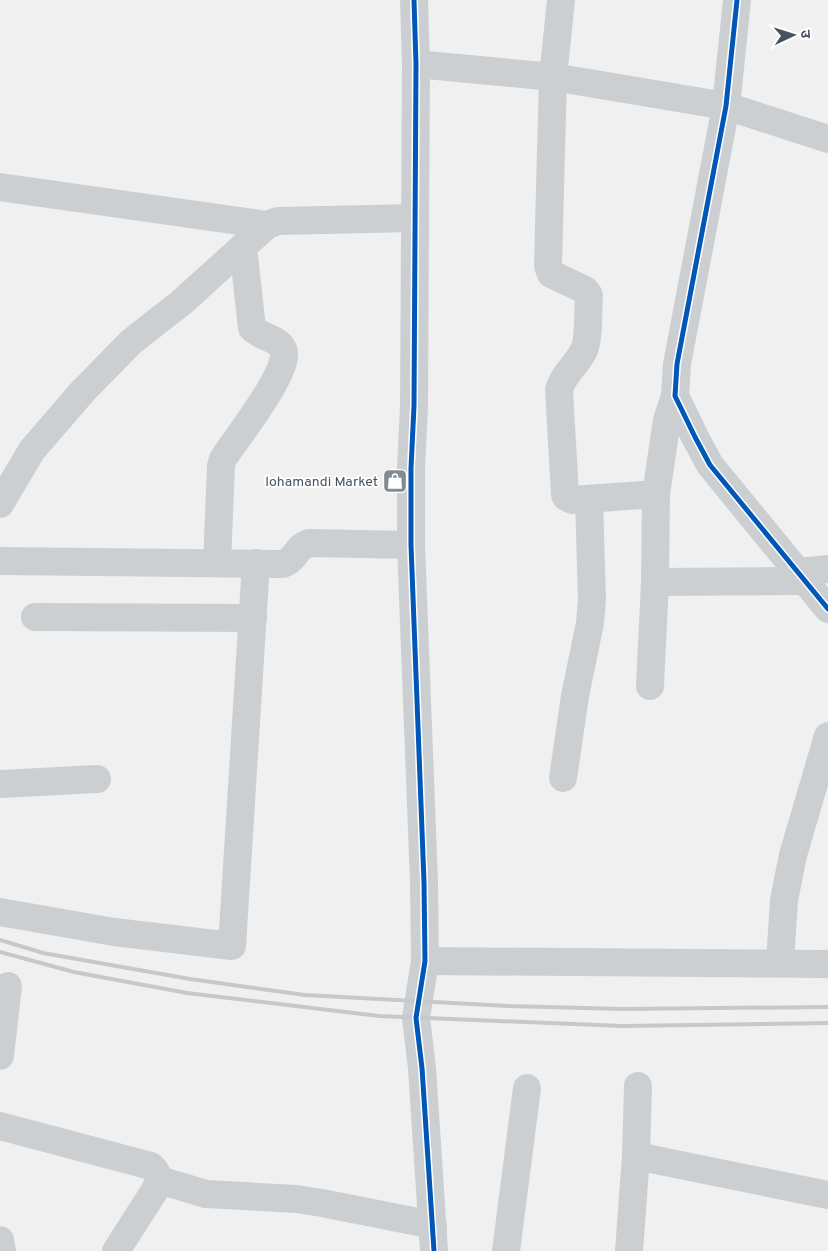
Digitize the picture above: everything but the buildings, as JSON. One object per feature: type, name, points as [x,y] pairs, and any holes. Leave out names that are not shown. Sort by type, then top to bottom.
[{"type":"street","points":[[159,1180],[206,1194],[322,1203],[434,1238],[422,1068],[416,1018],[425,961],[424,882],[411,545],[411,468],[414,406],[416,64],[414,0]]},
{"type":"street","points":[[561,0],[553,77],[548,266],[551,274],[585,290],[589,295],[586,346],[581,356],[565,375],[559,390],[565,495],[572,500],[656,494]]},
{"type":"street","points":[[650,686],[655,582],[656,494],[667,420],[675,396],[677,364],[726,106],[737,0]]},
{"type":"street","points":[[416,64],[553,77],[726,106],[828,139]]},
{"type":"street","points":[[0,187],[267,225]]},
{"type":"street","points":[[0,504],[32,450],[83,390],[131,342],[182,302],[267,225],[278,221],[415,218]]},
{"type":"street","points":[[217,563],[221,466],[223,459],[266,399],[284,358],[283,348],[280,344],[252,328],[243,247]]},
{"type":"street","points":[[675,396],[694,438],[710,465],[828,609]]},
{"type":"street","points":[[563,778],[575,696],[590,623],[592,599],[589,499]]},
{"type":"street","points":[[0,561],[286,563],[290,561],[301,546],[310,543],[411,545]]},
{"type":"street","points":[[0,912],[114,932],[232,946],[256,563]]},
{"type":"street","points":[[655,582],[801,577],[828,568]]},
{"type":"street","points":[[35,616],[253,618]]},
{"type":"street","points":[[780,963],[784,900],[793,856],[828,736]]},
{"type":"street","points":[[0,784],[97,779]]},
{"type":"street","points":[[425,961],[828,964]]},
{"type":"street","points":[[0,1056],[8,986]]},
{"type":"street","points":[[629,1251],[636,1156],[638,1086]]},
{"type":"street","points":[[506,1251],[527,1088]]},
{"type":"street","points":[[0,1126],[151,1166],[157,1172],[159,1180],[155,1190],[116,1251]]},
{"type":"street","points":[[636,1156],[828,1195]]},
{"type":"street","points":[[0,1240],[2,1251]]},
{"type":"railway","points":[[0,940],[43,953],[190,979],[305,995],[508,1006],[623,1009],[828,1007]]},
{"type":"railway","points":[[0,952],[74,972],[187,993],[379,1016],[622,1026],[828,1023]]},
{"type":"cycle path","points":[[414,0],[416,64],[414,406],[411,468],[411,545],[424,882],[425,961],[416,1018],[422,1068],[434,1251]]},
{"type":"cycle path","points":[[737,0],[726,106],[677,364],[675,396],[710,465],[828,609]]},
{"type":"place","name":"lohamandi Market","points":[[395,481]]}]
